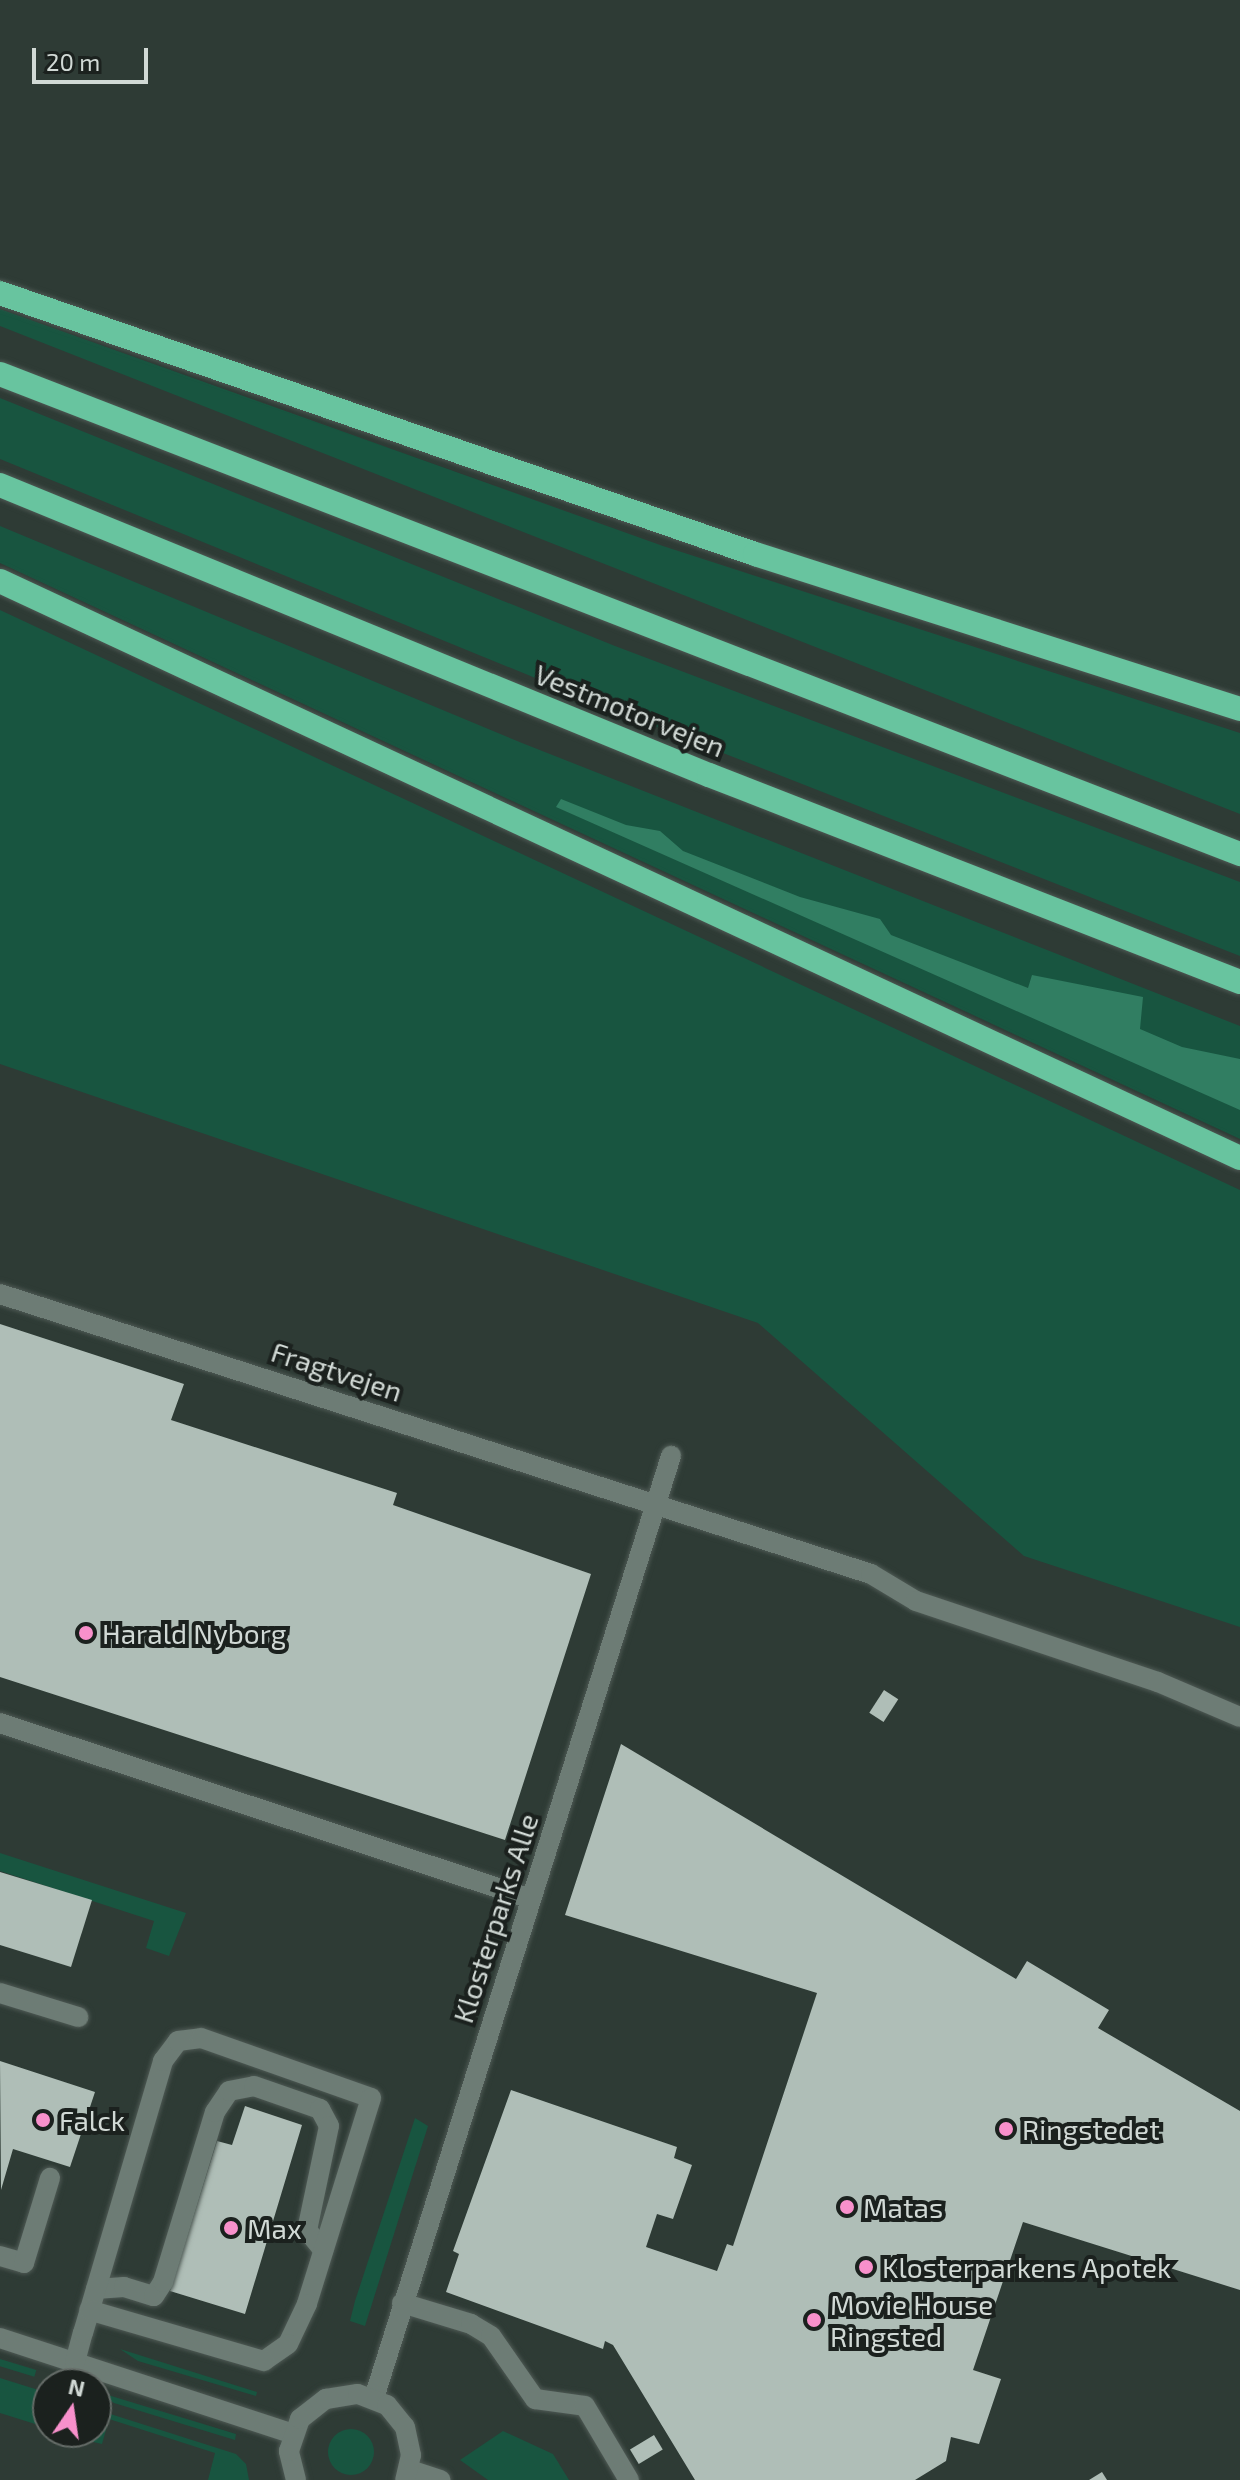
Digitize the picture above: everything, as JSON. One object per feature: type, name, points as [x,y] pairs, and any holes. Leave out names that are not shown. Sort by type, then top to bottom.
[{"type":"highway","points":[[0,293],[755,554],[1240,709]]},
{"type":"highway","points":[[0,374],[1240,854]]},
{"type":"highway","name":"Vestmotorvejen","points":[[0,485],[709,775],[1240,982]]},
{"type":"highway","points":[[0,581],[1240,1158]]},
{"type":"street","name":"Fragtvejen","points":[[0,1294],[656,1501],[871,1574],[916,1601],[1158,1682],[1240,1717]]},
{"type":"street","name":"Klosterparks Alle","points":[[374,2398],[671,1456]]},
{"type":"street","points":[[0,1723],[531,1899]]},
{"type":"street","points":[[0,1993],[78,2017]]},
{"type":"street","points":[[75,2362],[89,2310],[163,2061],[178,2041],[201,2038],[371,2098],[323,2250],[288,2344],[264,2361],[89,2310]]},
{"type":"street","points":[[96,2289],[124,2287],[154,2296],[163,2282],[215,2112],[229,2091],[254,2086],[320,2109],[329,2126],[307,2230],[323,2250]]},
{"type":"street","points":[[0,2256],[24,2263],[50,2178]]},
{"type":"street","points":[[402,2303],[471,2324],[491,2336],[535,2399],[585,2406],[629,2480]]},
{"type":"street","points":[[0,2338],[293,2434]]},
{"type":"street","points":[[296,2480],[289,2451],[293,2434],[306,2413],[326,2399],[350,2394],[374,2398],[405,2427],[407,2475],[440,2480]]},
{"type":"green space","points":[[0,309],[663,546],[1240,733],[1240,814],[0,326]]},
{"type":"green space","points":[[0,398],[615,646],[1240,882],[1240,956],[611,709],[0,459]]},
{"type":"green space","points":[[0,526],[522,743],[1240,1026],[1240,1139],[0,563]]},
{"type":"green space","points":[[0,610],[1240,1190],[1240,1627],[1024,1556],[758,1323],[0,1064]]},
{"type":"green space","points":[[561,799],[626,825],[660,831],[683,851],[800,897],[880,919],[891,935],[1028,988],[1032,975],[1143,997],[1140,1029],[1182,1047],[1240,1059],[1240,1110],[556,807]]},
{"type":"green space","points":[[0,1853],[186,1913],[169,1956],[146,1948],[154,1921],[0,1871]]},
{"type":"green space","points":[[415,2118],[428,2126],[365,2326],[350,2321]]},
{"type":"green space","points":[[120,2349],[257,2392],[256,2396],[138,2361]]},
{"type":"green space","points":[[0,2359],[32,2369],[32,2376],[0,2366]]},
{"type":"green space","points":[[0,2378],[32,2388],[32,2423],[0,2413]]},
{"type":"green space","points":[[112,2396],[236,2434],[235,2440],[114,2403]]},
{"type":"green space","points":[[112,2415],[236,2454],[246,2464],[249,2480],[208,2480],[215,2453],[112,2420]]},
{"type":"green space","points":[[351,2429],[367,2436],[374,2452],[367,2468],[351,2475],[335,2468],[328,2452],[335,2436]]},
{"type":"green space","points":[[503,2431],[553,2454],[569,2480],[488,2480],[460,2460]]},
{"type":"building","points":[[0,1324],[184,1384],[171,1420],[397,1493],[393,1505],[591,1574],[505,1840],[0,1677]]},
{"type":"building","points":[[884,1690],[898,1699],[884,1722],[869,1713]]},
{"type":"building","name":"Ringstedet","points":[[621,1744],[1016,1979],[1027,1961],[1109,2010],[1098,2028],[1240,2111],[1240,2290],[1023,2222],[973,2370],[1001,2379],[979,2444],[951,2437],[946,2461],[915,2480],[695,2480],[613,2345],[605,2341],[603,2349],[446,2292],[459,2254],[453,2251],[511,2090],[677,2147],[674,2158],[692,2165],[673,2219],[657,2214],[646,2247],[717,2271],[727,2244],[733,2246],[817,1993],[565,1915]]},
{"type":"building","points":[[0,1872],[92,1900],[71,1967],[0,1945]]},
{"type":"building","name":"Falck","points":[[0,2061],[95,2092],[70,2167],[13,2149],[1,2190]]},
{"type":"building","name":"Max","points":[[245,2106],[302,2125],[245,2314],[170,2291],[217,2141],[232,2145]]},
{"type":"building","points":[[654,2435],[663,2450],[639,2464],[630,2449]]},
{"type":"building","points":[[1102,2472],[1107,2480],[1089,2480]]},
{"type":"place","name":"Harald Nyborg","points":[[86,1633]]},
{"type":"place","name":"Falck","points":[[43,2120]]},
{"type":"place","name":"Ringstedet","points":[[1006,2129]]},
{"type":"place","name":"Matas","points":[[847,2207]]},
{"type":"place","name":"Max","points":[[231,2228]]},
{"type":"place","name":"Klosterparkens Apotek","points":[[866,2267]]},
{"type":"place","name":"Movie House Ringsted","points":[[814,2320]]}]
